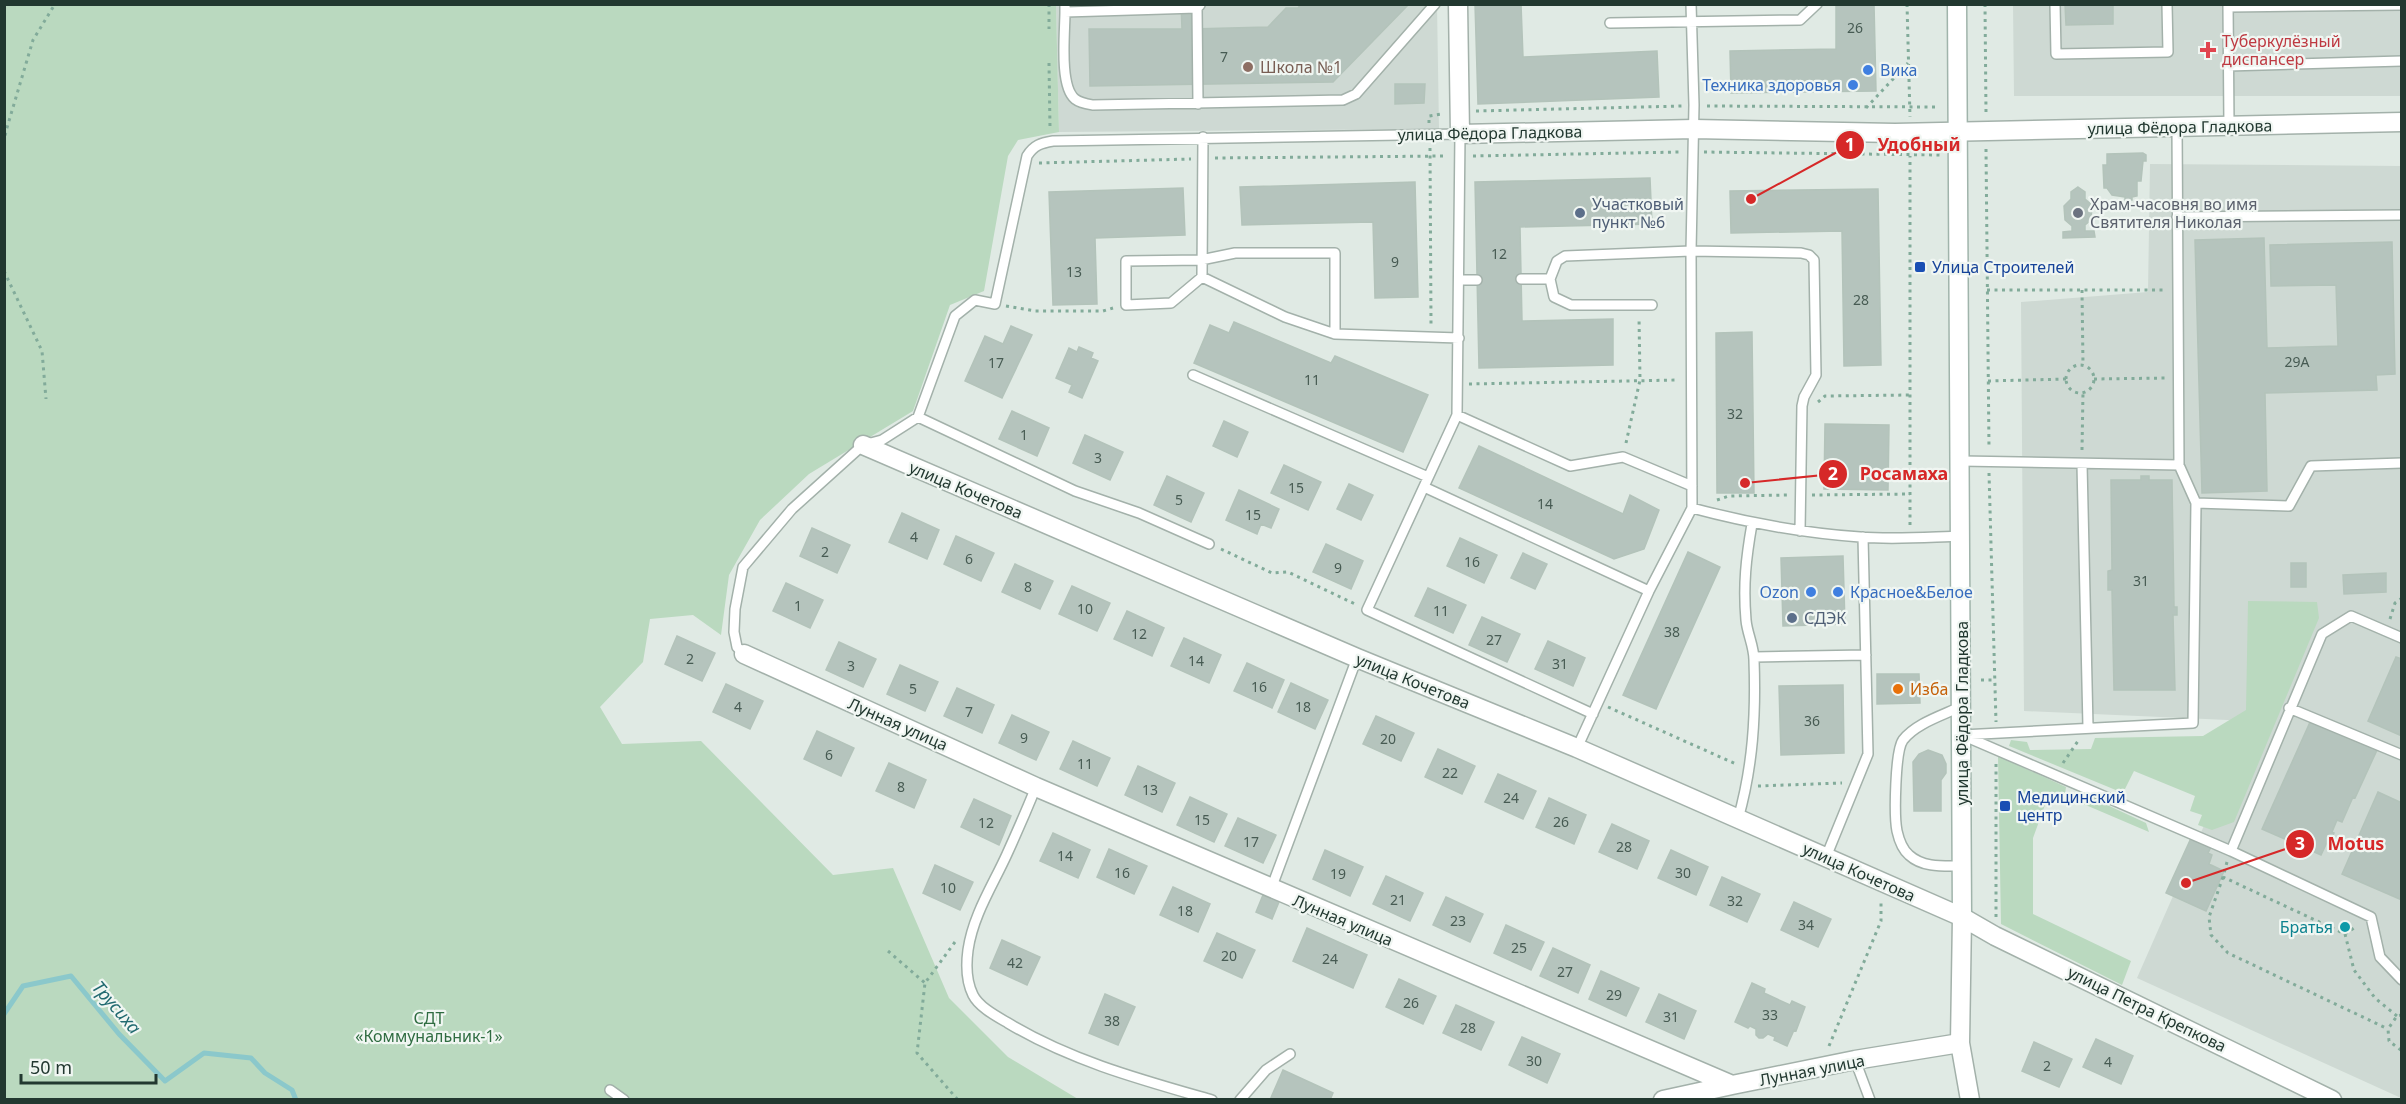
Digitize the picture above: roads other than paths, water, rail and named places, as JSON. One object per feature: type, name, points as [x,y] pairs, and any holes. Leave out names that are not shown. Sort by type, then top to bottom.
[{"type":"street","points":[[1458,4],[1460,134]]},
{"type":"street","name":"улица Фёдора Гладкова","points":[[1958,4],[1962,536],[1960,1043],[1970,1100]]},
{"type":"street","name":"улица Фёдора Гладкова","points":[[1460,134],[1694,129],[1911,133],[2402,122]]},
{"type":"street","name":"улица Кочетова","points":[[862,445],[1357,658],[1577,748],[1962,917]]},
{"type":"street","name":"Лунная улица","points":[[744,654],[1036,787],[1732,1085],[1855,1060],[1960,1043]]},
{"type":"street","name":"улица Петра Крепкова","points":[[1962,917],[1995,936],[2332,1100]]},
{"type":"street","points":[[1663,1100],[1732,1085]]},
{"type":"lane","points":[[1198,104],[1199,6],[1065,8],[1065,73],[1070,94],[1076,100],[1093,105],[1198,104],[1343,100],[1356,94],[1435,4]]},
{"type":"lane","points":[[1577,748],[1650,591],[1692,508],[1691,251],[1694,129],[1691,4]]},
{"type":"lane","points":[[1610,23],[1800,20],[1817,4]]},
{"type":"lane","points":[[2055,4],[2056,54],[2168,52],[2167,4]]},
{"type":"lane","points":[[2229,126],[2228,6],[2402,5]]},
{"type":"lane","points":[[2228,66],[2402,61]]},
{"type":"lane","points":[[1962,735],[2193,723],[2196,503],[2179,465],[2177,126]]},
{"type":"lane","points":[[1460,134],[1457,415],[1367,610],[1593,714]]},
{"type":"lane","name":"улица Фёдора Гладкова","points":[[918,417],[955,316],[975,300],[995,304],[1026,160],[1031,149],[1040,143],[1203,137],[1460,134]]},
{"type":"lane","points":[[1202,277],[1203,137]]},
{"type":"lane","points":[[2177,218],[2402,215]]},
{"type":"lane","points":[[1652,305],[1571,305],[1554,297],[1550,279],[1557,261],[1565,256],[1691,251],[1800,252],[1809,255],[1814,260],[1816,375],[1804,397],[1802,406],[1800,531]]},
{"type":"lane","points":[[1202,277],[1171,303],[1126,304],[1126,261],[1201,260],[1235,253],[1335,253],[1335,334]]},
{"type":"lane","points":[[1202,277],[1286,318],[1335,334],[1459,338]]},
{"type":"lane","points":[[1521,279],[1550,279]]},
{"type":"lane","points":[[1458,280],[1478,280]]},
{"type":"lane","points":[[1193,375],[1428,477]]},
{"type":"lane","points":[[1457,415],[1570,466],[1623,457],[1692,486]]},
{"type":"lane","points":[[744,654],[737,647],[734,632],[735,609],[743,567],[792,508],[862,445],[882,440],[918,417],[1075,491],[1139,513],[1209,544]]},
{"type":"lane","points":[[1961,461],[2179,465]]},
{"type":"lane","points":[[2082,464],[2088,727]]},
{"type":"lane","points":[[2196,503],[2289,506],[2312,466],[2402,464]]},
{"type":"lane","points":[[1424,487],[1650,591]]},
{"type":"lane","points":[[1692,508],[1752,524],[1800,531],[1863,537],[1962,536]]},
{"type":"lane","points":[[1738,819],[1751,770],[1755,657],[1746,622],[1744,570],[1752,524]]},
{"type":"lane","points":[[1826,857],[1868,754],[1863,537]]},
{"type":"lane","points":[[2231,851],[2289,708],[2322,634],[2351,616],[2402,638]]},
{"type":"lane","points":[[1755,657],[1866,655]]},
{"type":"lane","points":[[1271,889],[1357,658]]},
{"type":"lane","points":[[1962,706],[1912,731],[1902,742],[1897,758],[1896,828],[1901,843],[1909,855],[1922,864],[1962,866]]},
{"type":"lane","points":[[2289,708],[2402,754]]},
{"type":"lane","points":[[1962,735],[2231,851],[2371,917],[2380,957],[2402,980]]},
{"type":"lane","points":[[1036,787],[1007,855],[980,908],[968,950],[967,977],[974,997],[993,1015],[1038,1041],[1069,1055],[1212,1100]]},
{"type":"lane","points":[[1240,1100],[1266,1070],[1290,1054]]},
{"type":"lane","points":[[1855,1060],[1870,1100]]},
{"type":"lane","points":[[610,1090],[624,1100]]},
{"type":"waterway","name":"Трусиха","points":[[4,1014],[23,986],[71,976],[119,1034],[165,1081],[204,1053],[251,1058],[265,1073],[292,1090],[296,1100]]},
{"type":"place","name":"Туберкулёзный диспансер","points":[[2208,50]]},
{"type":"place","name":"Школа №1","points":[[1248,67]]},
{"type":"place","name":"Вика","points":[[1868,70]]},
{"type":"place","name":"Техника здоровья","points":[[1853,85]]},
{"type":"place","name":"Удобный","points":[[1751,199]]},
{"type":"place","name":"Участковый пункт №6","points":[[1580,213]]},
{"type":"place","name":"Храм-часовня во имя Святителя Николая","points":[[2078,213]]},
{"type":"place","name":"Улица Строителей","points":[[1920,267]]},
{"type":"place","name":"Росамаха","points":[[1745,483]]},
{"type":"place","name":"Ozon","points":[[1811,592]]},
{"type":"place","name":"Красное&Белое","points":[[1838,592]]},
{"type":"place","name":"СДЭК","points":[[1792,618]]},
{"type":"place","name":"Изба","points":[[1898,689]]},
{"type":"place","name":"Медицинский центр","points":[[2005,806]]},
{"type":"place","name":"Motus","points":[[2186,883]]},
{"type":"place","name":"Братья","points":[[2345,927]]},
{"type":"park label","name":"СДТ «Коммунальник-1»","points":[[429,1027]]}]
